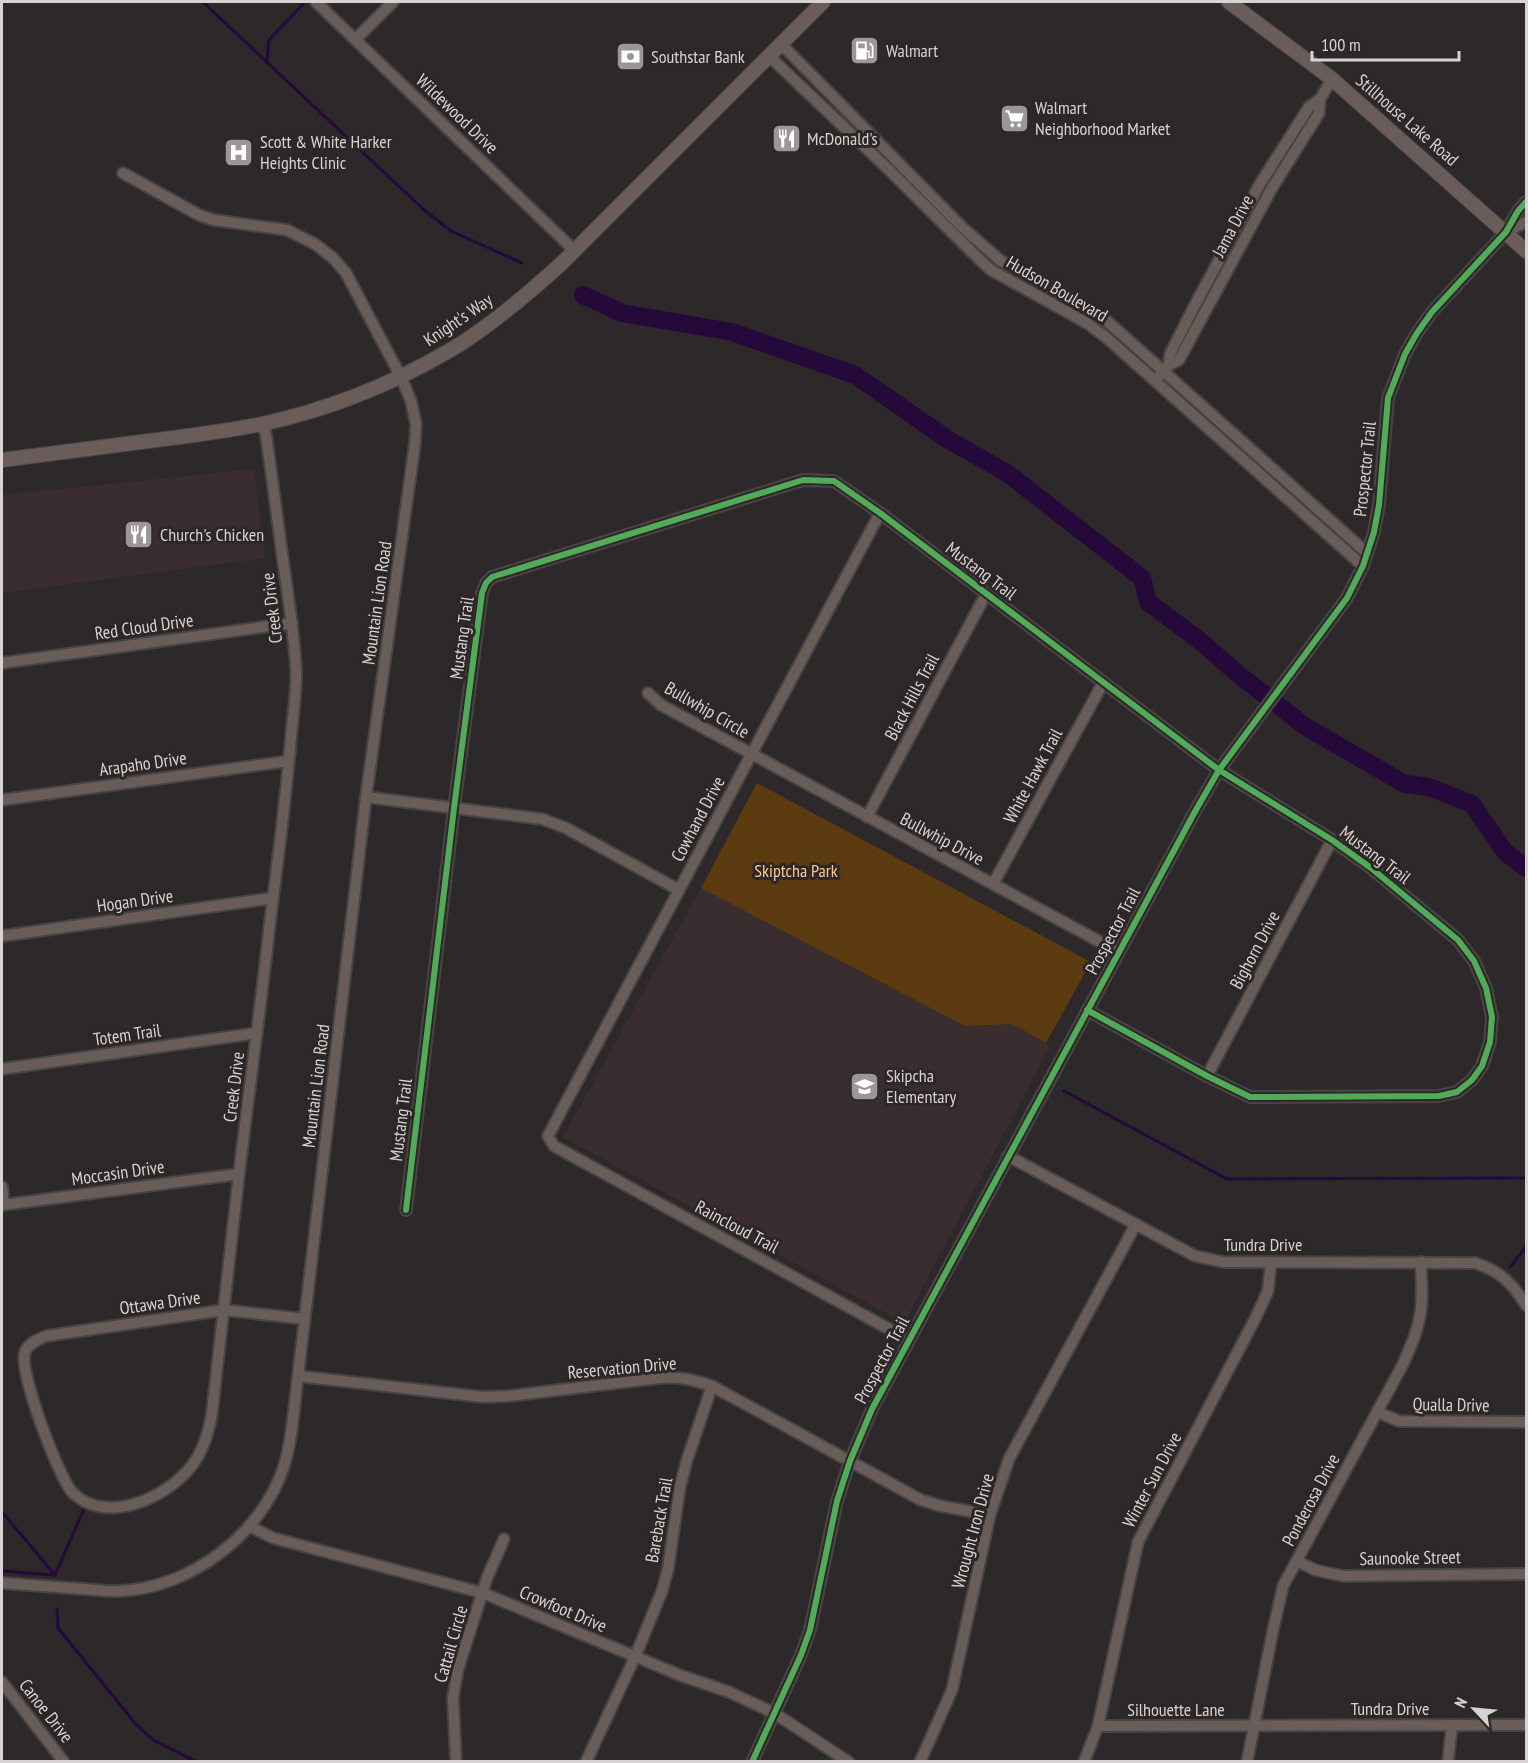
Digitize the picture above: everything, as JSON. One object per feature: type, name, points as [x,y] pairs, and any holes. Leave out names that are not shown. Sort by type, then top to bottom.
[{"type":"main road","name":"Knight's Way","points":[[2,460],[206,434],[264,423],[337,402],[401,377],[449,351],[535,287],[575,251],[824,2]]},
{"type":"main road","name":"Stillhouse Lake Road","points":[[1229,2],[1332,79],[1527,251]]},
{"type":"street","name":"Wildewood Drive","points":[[316,2],[575,251]]},
{"type":"street","points":[[356,39],[393,2]]},
{"type":"street","name":"Hudson Boulevard","points":[[781,44],[895,158],[991,270],[1087,323],[1108,339],[1363,566]]},
{"type":"street","name":"Hudson Boulevard","points":[[769,56],[886,167],[959,231],[1001,261],[1071,298],[1107,321],[1167,368],[1367,554]]},
{"type":"street","name":"Jama Drive","points":[[1155,380],[1167,368],[1170,354],[1260,184],[1309,107],[1320,99],[1332,79]]},
{"type":"street","points":[[834,118],[845,107]]},
{"type":"street","points":[[886,167],[895,158]]},
{"type":"street","name":"Mountain Lion Road","points":[[2,1583],[119,1591],[144,1588],[169,1581],[211,1561],[228,1547],[249,1526],[277,1484],[288,1451],[298,1376],[366,797],[415,443],[416,424],[411,401],[401,377],[346,273],[333,258],[315,244],[287,230],[214,220],[199,215],[123,173]]},
{"type":"street","name":"Prospector Trail","points":[[752,1761],[810,1630],[830,1530],[850,1461],[872,1409],[1219,770],[1347,598],[1363,566],[1379,505],[1388,398],[1397,372],[1417,333],[1432,312],[1506,232],[1518,211],[1527,202]]},
{"type":"street","name":"Prospector Trail","points":[[1506,232],[1527,222]]},
{"type":"street","name":"Creek Drive","points":[[25,1351],[24,1367],[35,1406],[64,1481],[74,1494],[88,1503],[122,1508],[164,1491],[180,1479],[194,1463],[210,1425],[289,761],[296,672],[292,623],[264,423]]},
{"type":"street","name":"Mustang Trail","points":[[406,1210],[454,808],[482,593],[486,583],[492,577],[803,480],[834,481],[880,513],[1219,770],[1332,840],[1371,868],[1458,940],[1474,961],[1486,988],[1492,1017],[1490,1042],[1482,1066],[1472,1080],[1457,1092],[1439,1096],[1250,1097],[1087,1010]]},
{"type":"street","name":"Cowhand Drive","points":[[550,1141],[548,1136],[880,513]]},
{"type":"street","name":"Black Hills Trail","points":[[867,816],[986,594]]},
{"type":"street","name":"Red Cloud Drive","points":[[2,663],[292,623]]},
{"type":"street","name":"White Hawk Trail","points":[[993,884],[1103,682]]},
{"type":"street","name":"Bullwhip Circle","points":[[648,693],[661,705],[751,754]]},
{"type":"street","name":"Bullwhip Drive","points":[[751,754],[1119,952]]},
{"type":"street","name":"Arapaho Drive","points":[[2,800],[289,761]]},
{"type":"street","points":[[366,797],[542,819],[555,823],[680,890]]},
{"type":"street","name":"Bighorn Drive","points":[[1207,1076],[1332,840]]},
{"type":"street","name":"Hogan Drive","points":[[2,936],[273,898]]},
{"type":"street","name":"Totem Trail","points":[[2,1069],[257,1033]]},
{"type":"street","name":"Raincloud Trail","points":[[550,1141],[554,1146],[909,1340]]},
{"type":"street","name":"Tundra Drive","points":[[1008,1156],[1196,1256],[1223,1262],[1468,1262],[1488,1267],[1502,1275],[1527,1305]]},
{"type":"street","name":"Moccasin Drive","points":[[3,1205],[239,1174]]},
{"type":"street","points":[[2,1187],[3,1205]]},
{"type":"street","name":"Wrought Iron Drive","points":[[920,1761],[952,1690],[990,1515],[1009,1459],[1136,1224]]},
{"type":"street","name":"Winter Sun Drive","points":[[1084,1761],[1098,1726],[1138,1542],[1255,1319],[1268,1291],[1271,1262]]},
{"type":"street","name":"Ponderosa Drive","points":[[1247,1761],[1283,1586],[1402,1366],[1420,1318],[1421,1262]]},
{"type":"street","name":"Ottawa Drive","points":[[25,1351],[33,1342],[46,1336],[224,1310],[305,1319]]},
{"type":"street","name":"Reservation Drive","points":[[298,1376],[483,1397],[674,1377],[690,1379],[712,1386],[921,1500],[990,1515]]},
{"type":"street","name":"Bareback Trail","points":[[586,1761],[635,1657],[662,1591],[668,1569],[680,1486],[712,1386]]},
{"type":"street","name":"Qualla Drive","points":[[1377,1412],[1399,1421],[1527,1422]]},
{"type":"street","name":"Crowfoot Drive","points":[[249,1526],[273,1538],[483,1593],[682,1676],[729,1692],[774,1713],[849,1761]]},
{"type":"street","name":"Cattail Circle","points":[[456,1761],[453,1698],[458,1669],[487,1578],[504,1539]]},
{"type":"street","name":"Saunooke Street","points":[[1297,1561],[1315,1570],[1343,1576],[1527,1574]]},
{"type":"street","name":"Canoe Drive","points":[[2,1682],[64,1761]]},
{"type":"street","points":[[1449,1761],[1452,1725]]},
{"type":"street","name":"Tundra Drive","points":[[1254,1726],[1527,1725]]},
{"type":"street","name":"Silhouette Lane","points":[[1098,1726],[1254,1726]]},
{"type":"shaded area","points":[[254,469],[265,558],[2,593],[2,495]]},
{"type":"shaded area","points":[[701,888],[965,1026],[1012,1024],[1050,1046],[904,1323],[563,1137]]},
{"type":"green space","name":"Skiptcha Park","points":[[757,783],[1091,962],[1046,1043],[1012,1024],[965,1026],[701,888]]},
{"type":"waterway","points":[[203,2],[423,209],[451,231],[522,263]]},
{"type":"waterway","points":[[267,61],[269,40],[303,4]]},
{"type":"waterway","points":[[583,295],[622,313],[732,332],[855,375],[947,439],[1007,473],[1142,578],[1148,602],[1199,640],[1306,727],[1405,784],[1429,787],[1472,804],[1505,852],[1526,868]]},
{"type":"waterway","points":[[1064,1091],[1227,1179],[1526,1178]]},
{"type":"waterway","points":[[1510,1267],[1526,1247]]},
{"type":"waterway","points":[[55,1575],[84,1509]]},
{"type":"waterway","points":[[2,1512],[55,1575]]},
{"type":"waterway","points":[[2,1571],[55,1575]]},
{"type":"waterway","points":[[57,1609],[58,1628],[135,1723],[153,1740],[197,1762]]},
{"type":"cycle path","points":[[752,1762],[801,1655],[810,1630],[837,1501],[850,1461],[872,1409],[1219,770],[1347,598],[1363,566],[1374,532],[1379,505],[1388,398],[1405,354],[1432,312],[1506,232],[1526,202]]},
{"type":"cycle path","points":[[406,1210],[454,808],[482,593],[486,583],[492,577],[803,480],[834,481],[880,513],[1219,770],[1332,840],[1371,868],[1458,940],[1474,961],[1486,988],[1492,1017],[1490,1042],[1482,1066],[1472,1080],[1457,1092],[1439,1096],[1250,1097],[1087,1010]]},
{"type":"place","name":"Walmart","points":[[865,51]]},
{"type":"place","name":"Southstar Bank","points":[[630,57]]},
{"type":"place","name":"Walmart Neighborhood Market","points":[[1014,118]]},
{"type":"place","name":"McDonald's","points":[[786,139]]},
{"type":"place","name":"Scott & White Harker Heights Clinic","points":[[239,152]]},
{"type":"place","name":"Church's Chicken","points":[[139,535]]},
{"type":"place","name":"Skipcha Elementary","points":[[865,1086]]}]
